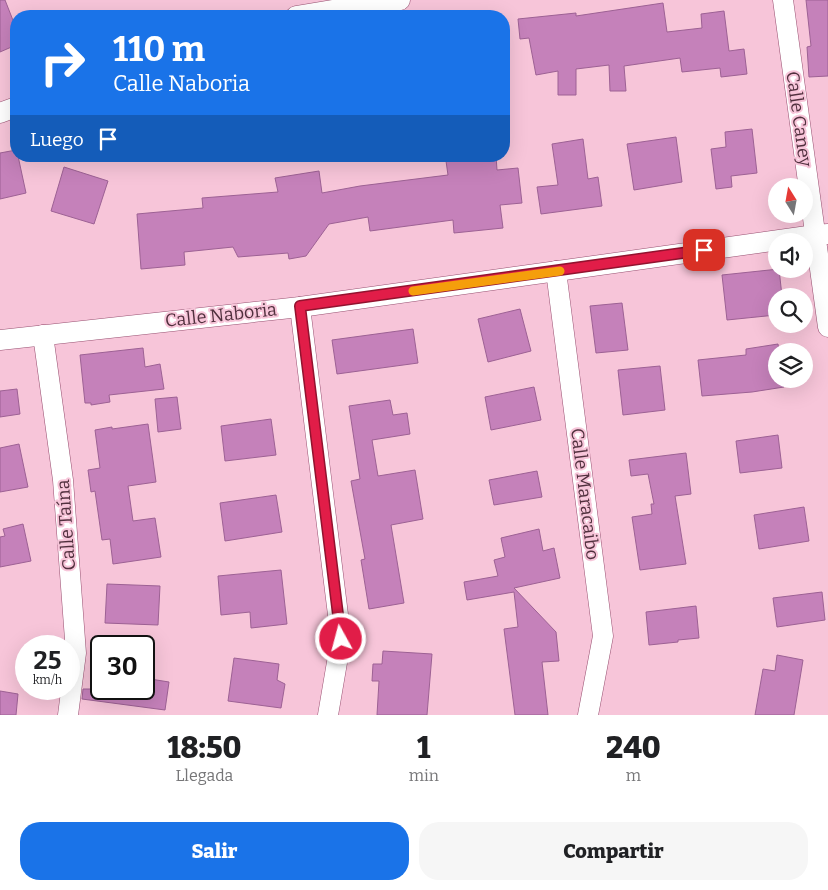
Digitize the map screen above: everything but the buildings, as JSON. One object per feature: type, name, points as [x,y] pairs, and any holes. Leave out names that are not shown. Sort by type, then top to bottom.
[{"type":"street","points":[[317,10],[338,4],[400,0]]},
{"type":"street","name":"Calle Caney","points":[[782,0],[822,235],[828,327]]},
{"type":"street","name":"Calle Naboria","points":[[0,340],[300,306],[822,235]]},
{"type":"street","name":"Calle Maracaibo","points":[[556,271],[603,636],[588,715]]},
{"type":"street","points":[[300,306],[341,639],[328,715]]},
{"type":"street","name":"Calle Taína","points":[[43,335],[63,480],[76,653],[68,715]]},
{"type":"slow traffic","points":[[413,291],[560,271]]},
{"type":"route","points":[[341,639],[300,306],[704,250]]}]
